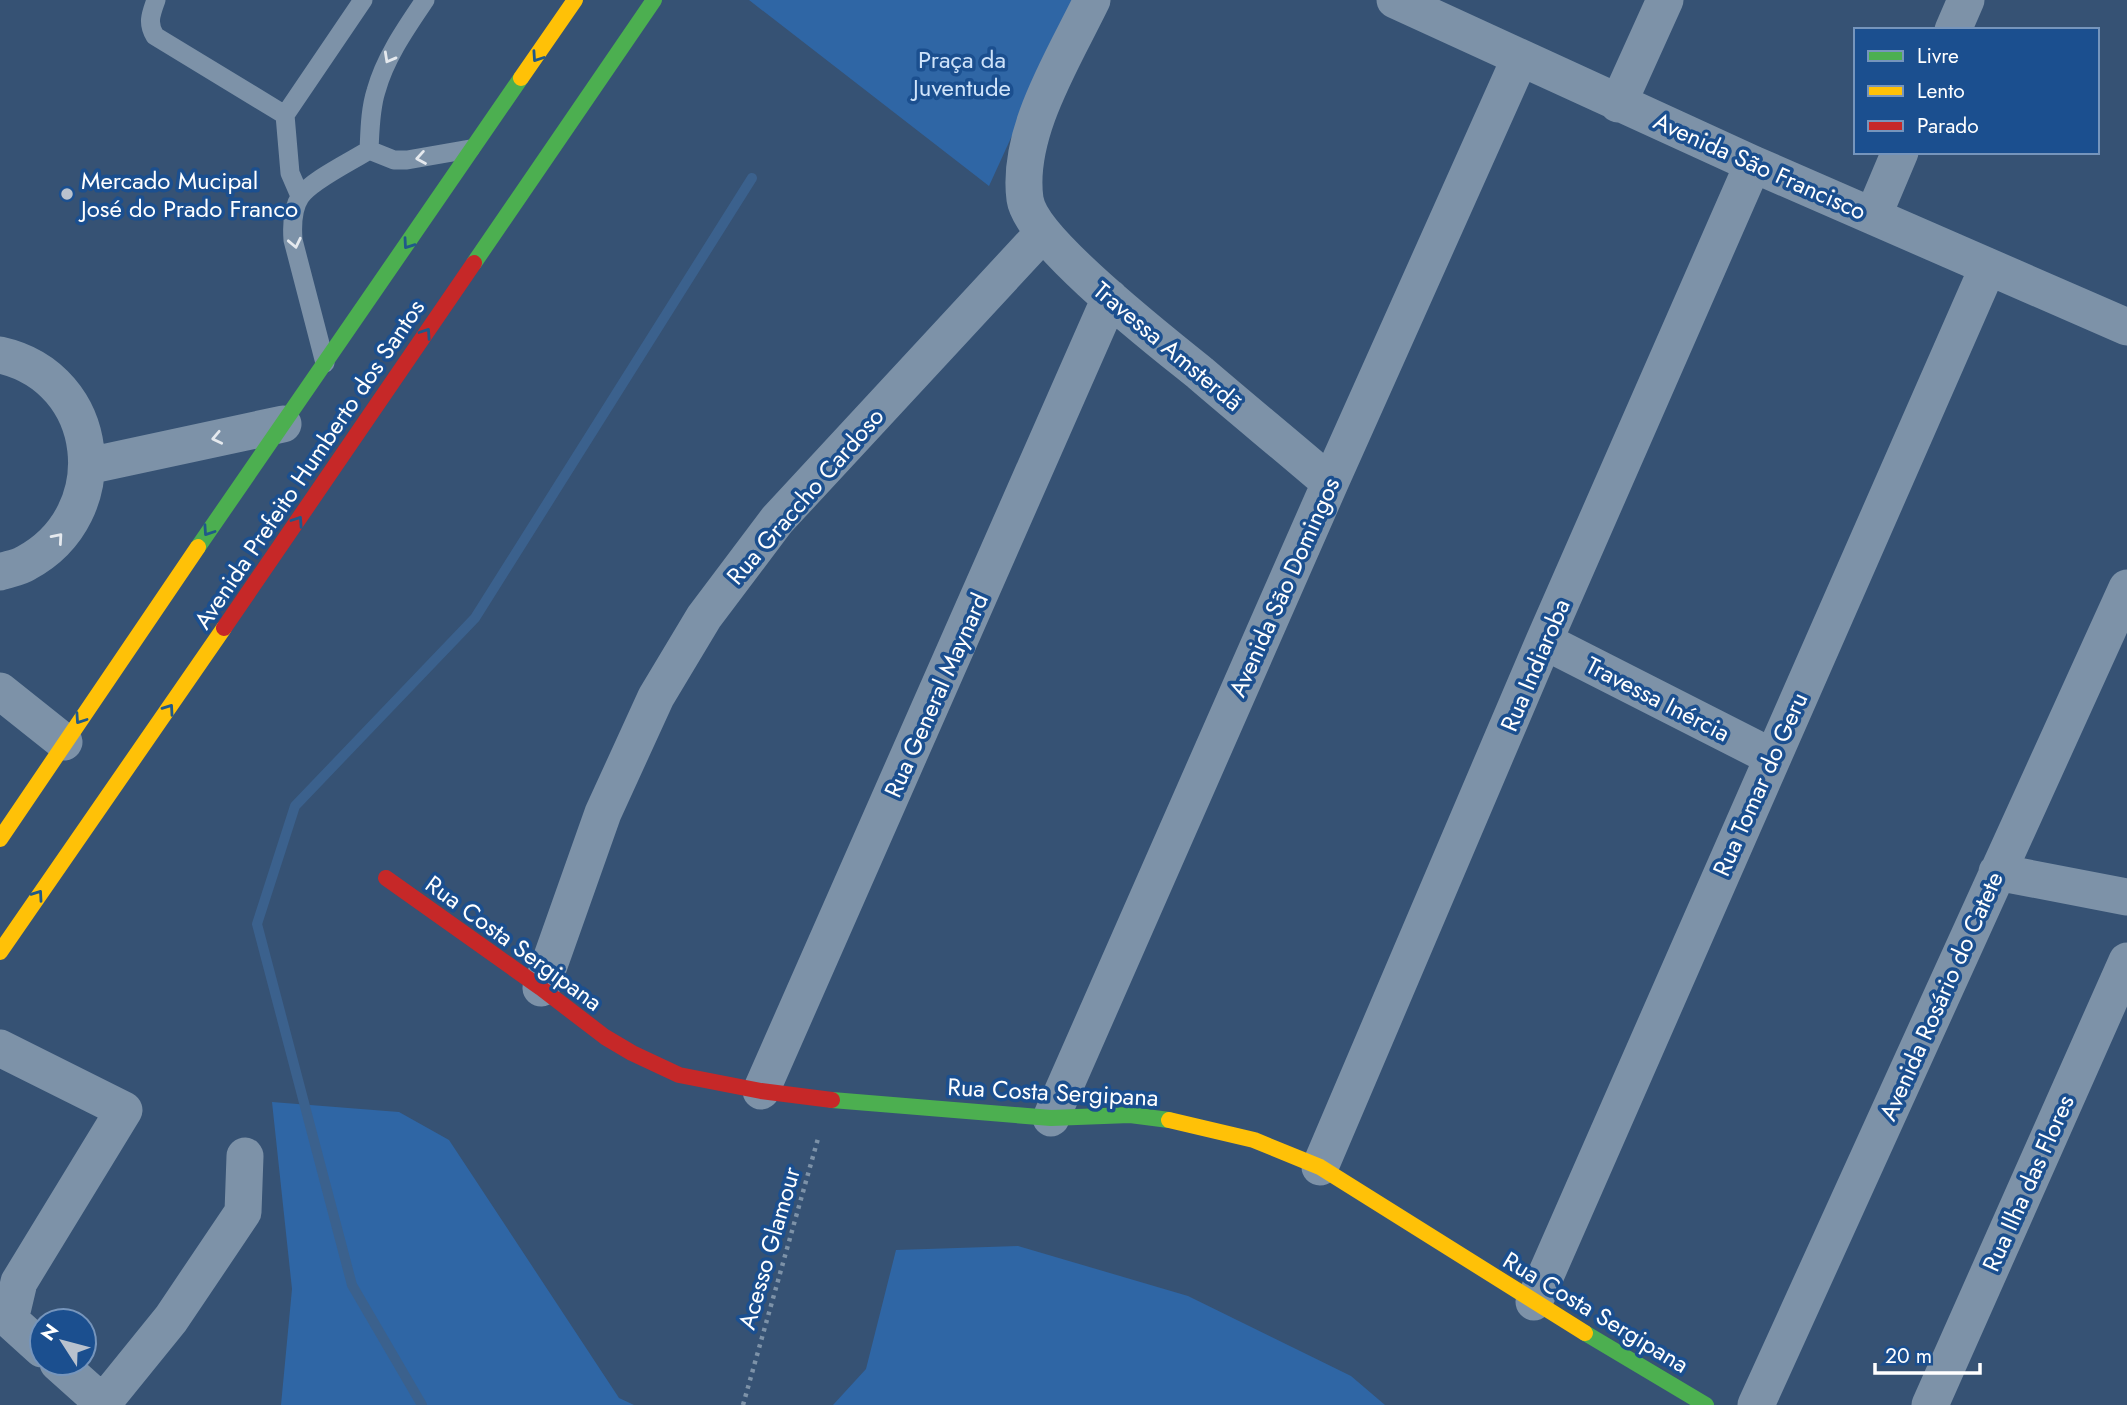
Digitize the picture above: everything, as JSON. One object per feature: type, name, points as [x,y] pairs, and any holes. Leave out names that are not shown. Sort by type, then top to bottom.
[{"type":"street","name":"Avenida Prefeito Humberto dos Santos","points":[[0,839],[64,741],[575,0]]},
{"type":"street","name":"Avenida Prefeito Humberto dos Santos","points":[[0,952],[654,0]]},
{"type":"street","name":"Travessa Amsterdã","points":[[1091,0],[1033,129],[1027,150],[1025,195],[1028,211],[1043,233],[1110,298],[1330,483]]},
{"type":"street","name":"Avenida São Francisco","points":[[1395,0],[1618,104],[2127,327]]},
{"type":"street","points":[[1618,104],[1665,0]]},
{"type":"street","points":[[1954,28],[1966,0]]},
{"type":"street","name":"Avenida São Domingos","points":[[1051,1118],[1520,58]]},
{"type":"street","points":[[1873,216],[1899,154]]},
{"type":"street","name":"Rua Indiaroba","points":[[1320,1167],[1544,641],[1753,164]]},
{"type":"street","name":"Rua Graccho Cardoso","points":[[541,988],[603,813],[656,697],[704,617],[777,520],[1043,233]]},
{"type":"street","name":"Rua Tomar do Geru","points":[[1534,1303],[1988,267]]},
{"type":"street","name":"Rua General Maynard","points":[[761,1091],[1110,298]]},
{"type":"street","points":[[0,355],[16,358],[46,375],[69,401],[84,432],[88,466],[83,496],[69,524],[50,547],[24,564],[0,572]]},
{"type":"street","points":[[88,466],[283,424]]},
{"type":"street","name":"Avenida Rosário do Catete","points":[[1756,1405],[2127,588]]},
{"type":"street","name":"Travessa Inércia","points":[[1544,641],[1772,757]]},
{"type":"street","points":[[0,691],[64,741]]},
{"type":"street","points":[[1997,872],[2127,897]]},
{"type":"street","name":"Rua Costa Sergipana","points":[[386,878],[605,1037],[679,1075],[761,1091],[829,1100],[1051,1118],[1130,1115],[1187,1123],[1254,1140],[1320,1167],[1534,1303],[1706,1405]]},
{"type":"street","name":"Rua Ilha das Flores","points":[[1930,1405],[2127,961]]},
{"type":"street","points":[[0,1048],[124,1110],[19,1282],[10,1320],[28,1336]]},
{"type":"street","points":[[74,1377],[104,1404],[171,1319],[243,1212],[245,1156]]},
{"type":"lane","points":[[156,0],[149,27],[155,36],[285,115]]},
{"type":"lane","points":[[300,196],[290,173],[285,115],[363,0]]},
{"type":"lane","points":[[369,150],[371,114],[384,68],[425,0]]},
{"type":"lane","points":[[369,150],[394,160],[407,160],[474,148]]},
{"type":"lane","points":[[325,363],[291,223],[300,196],[320,180],[369,150]]},
{"type":"path","name":"Acesso Glamour","points":[[743,1405],[829,1100]]},
{"type":"green space","name":"Praça da Juventude","points":[[749,0],[1074,0],[989,186]]},
{"type":"green space","points":[[272,1102],[399,1112],[449,1140],[619,1398],[634,1405],[281,1405],[292,1289]]},
{"type":"green space","points":[[1018,1246],[1188,1296],[1351,1376],[1385,1405],[833,1405],[866,1369],[896,1250]]},
{"type":"waterway","points":[[422,1405],[352,1285],[257,924],[295,806],[475,618],[752,178]]},
{"type":"traffic: fast","points":[[474,263],[654,0]]},
{"type":"traffic: fast","points":[[198,547],[521,78]]},
{"type":"traffic: fast","points":[[832,1100],[1051,1118],[1130,1115],[1169,1120]]},
{"type":"traffic: fast","points":[[1585,1333],[1706,1405]]},
{"type":"traffic: slow","points":[[521,78],[575,0]]},
{"type":"traffic: slow","points":[[0,839],[198,547]]},
{"type":"traffic: slow","points":[[0,952],[224,628]]},
{"type":"traffic: slow","points":[[1169,1120],[1254,1140],[1320,1167],[1585,1333]]},
{"type":"traffic: jam","points":[[224,628],[474,263]]},
{"type":"traffic: jam","points":[[386,878],[605,1037],[632,1053],[679,1075],[761,1091],[832,1100]]},
{"type":"place","name":"Mercado Mucipal José do Prado Franco","points":[[67,194]]}]
